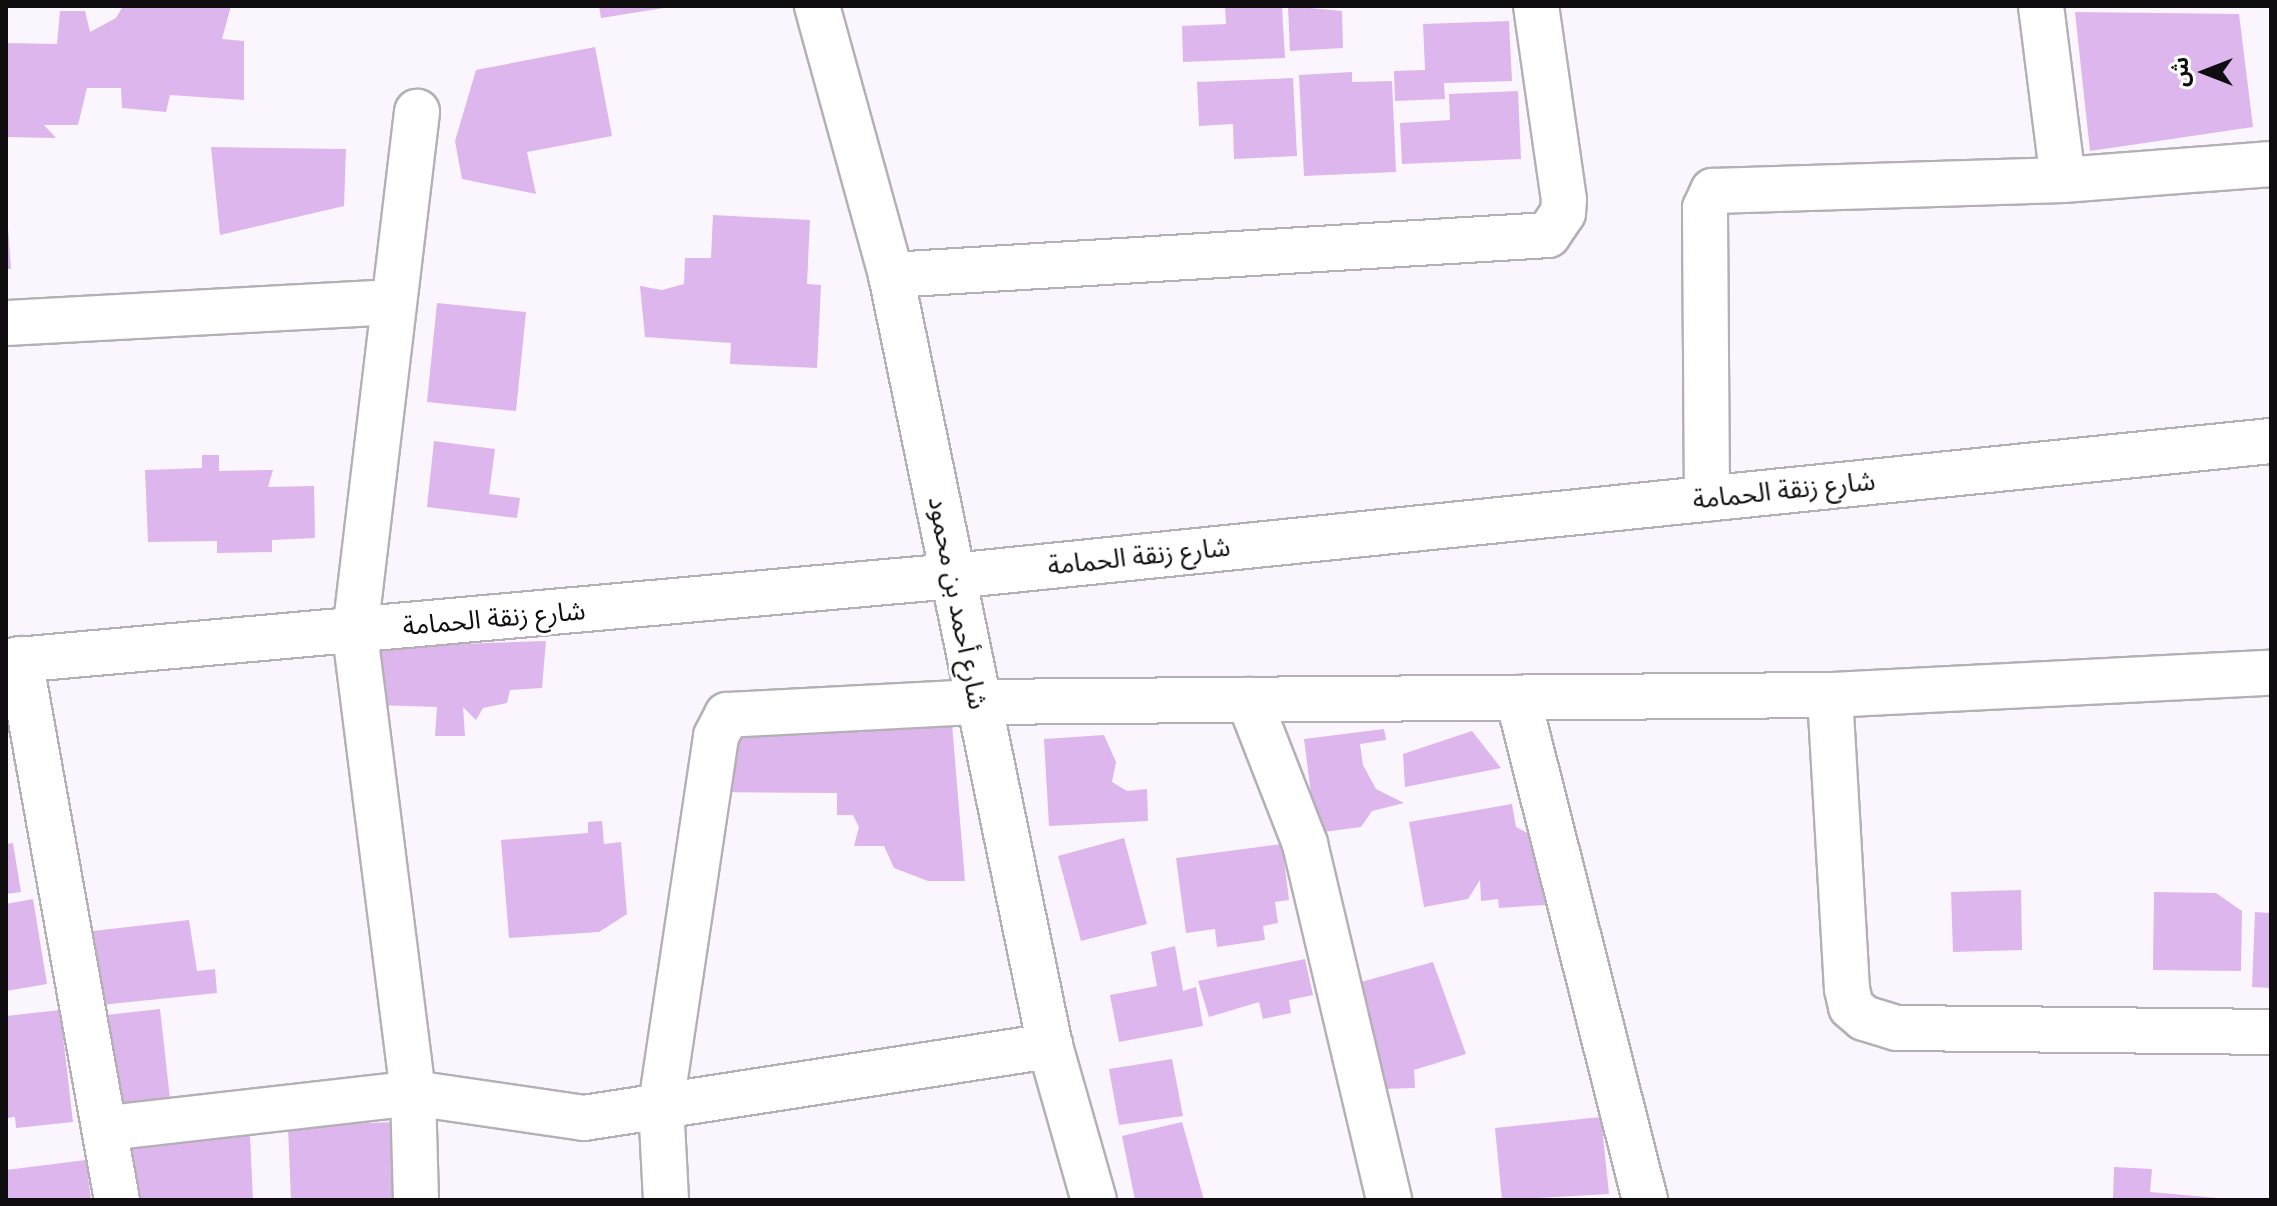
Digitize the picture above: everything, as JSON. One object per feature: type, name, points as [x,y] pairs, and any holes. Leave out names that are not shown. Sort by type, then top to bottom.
[{"type":"street","name":"شارع أحمد بن محمود","points":[[817,6],[891,275],[953,576],[975,702],[1050,1046],[1094,1200]]},
{"type":"street","points":[[891,275],[1548,235],[1563,213],[1564,200],[1536,6]]},
{"type":"street","points":[[2041,6],[2063,180]]},
{"type":"street","points":[[416,1200],[413,1093],[355,632],[390,302],[417,112]]},
{"type":"street","points":[[1707,499],[1705,208],[1713,191],[2063,180],[2271,164]]},
{"type":"street","points":[[6,323],[390,302]]},
{"type":"street","name":"شارع زنقة الحمامة","points":[[13,660],[355,632],[953,576],[2271,441]]},
{"type":"street","points":[[13,660],[108,1128],[117,1200]]},
{"type":"street","points":[[666,1200],[661,1105],[719,724],[738,711],[975,702],[1830,695],[2271,673]]},
{"type":"street","points":[[1830,695],[1847,989],[1851,1007],[1864,1018],[1897,1028],[2271,1032]]},
{"type":"street","points":[[1518,698],[1645,1200]]},
{"type":"street","points":[[1249,700],[1305,844],[1389,1200]]},
{"type":"street","points":[[108,1128],[413,1093],[584,1118],[1050,1046]]},
{"type":"building","points":[[123,6],[231,6],[222,39],[244,41],[244,100],[170,95],[166,112],[122,108],[121,88],[87,88],[78,125],[44,125],[56,138],[6,137],[6,43],[57,44],[60,11],[85,11],[90,32],[116,18]]},
{"type":"building","points":[[599,6],[664,6],[664,8],[601,18]]},
{"type":"building","points":[[1225,6],[1282,6],[1285,58],[1183,62],[1182,26],[1226,24]]},
{"type":"building","points":[[1288,6],[1342,11],[1343,48],[1290,51]]},
{"type":"building","points":[[2075,12],[2239,14],[2253,127],[2090,151]]},
{"type":"building","points":[[1509,21],[1512,81],[1444,83],[1445,99],[1395,101],[1394,71],[1425,70],[1423,24]]},
{"type":"building","points":[[595,47],[612,136],[527,152],[536,194],[462,179],[455,141],[476,70]]},
{"type":"building","points":[[1352,72],[1352,82],[1392,81],[1396,172],[1304,176],[1299,75]]},
{"type":"building","points":[[1293,78],[1297,156],[1234,159],[1233,124],[1199,126],[1197,82]]},
{"type":"building","points":[[1518,91],[1521,159],[1402,164],[1400,123],[1450,120],[1449,94]]},
{"type":"building","points":[[211,147],[346,149],[344,206],[220,235]]},
{"type":"building","points":[[713,215],[810,220],[807,284],[821,285],[817,368],[730,364],[731,343],[645,337],[640,286],[662,290],[684,284],[685,258],[711,258]]},
{"type":"building","points":[[8,228],[11,269],[6,269]]},
{"type":"building","points":[[437,303],[526,312],[516,411],[427,402]]},
{"type":"building","points":[[434,441],[495,449],[489,494],[520,498],[517,518],[427,507]]},
{"type":"building","points":[[202,455],[219,455],[219,471],[273,470],[268,487],[314,486],[315,538],[272,540],[272,552],[217,553],[217,541],[148,542],[145,470],[202,468]]},
{"type":"building","points":[[546,641],[542,688],[510,690],[507,703],[483,708],[476,720],[463,707],[465,736],[435,736],[437,707],[378,705],[374,647]]},
{"type":"building","points":[[952,724],[965,881],[928,881],[894,868],[884,846],[854,846],[859,827],[853,815],[837,815],[837,793],[713,792],[746,730]]},
{"type":"building","points":[[1384,729],[1386,740],[1360,744],[1363,765],[1376,789],[1404,803],[1372,811],[1361,827],[1316,833],[1304,739]]},
{"type":"building","points":[[1472,731],[1501,768],[1405,787],[1403,754]]},
{"type":"building","points":[[1104,735],[1116,762],[1112,782],[1127,791],[1147,789],[1148,821],[1049,826],[1044,739]]},
{"type":"building","points":[[1512,804],[1516,827],[1541,840],[1545,905],[1499,908],[1498,899],[1481,901],[1480,880],[1468,899],[1424,907],[1409,822]]},
{"type":"building","points":[[602,821],[604,844],[621,842],[627,914],[599,932],[509,938],[501,840],[588,833],[588,822]]},
{"type":"building","points":[[1124,838],[1147,924],[1081,941],[1058,856]]},
{"type":"building","points":[[13,843],[21,892],[6,894],[6,844]]},
{"type":"building","points":[[1282,844],[1289,900],[1275,902],[1278,923],[1263,926],[1265,940],[1217,947],[1215,929],[1186,933],[1176,858]]},
{"type":"building","points":[[2021,890],[2022,950],[1953,952],[1951,892]]},
{"type":"building","points":[[2154,892],[2216,893],[2242,911],[2241,971],[2153,970]]},
{"type":"building","points":[[33,899],[47,984],[6,991],[6,904]]},
{"type":"building","points":[[2255,912],[2271,913],[2271,988],[2252,987]]},
{"type":"building","points":[[189,920],[197,971],[215,969],[217,993],[101,1005],[93,931]]},
{"type":"building","points":[[1175,946],[1183,991],[1196,987],[1203,1026],[1119,1042],[1110,995],[1157,986],[1151,952]]},
{"type":"building","points":[[1305,959],[1313,995],[1289,1000],[1291,1013],[1263,1019],[1259,1002],[1209,1017],[1198,981]]},
{"type":"building","points":[[1433,962],[1466,1054],[1414,1070],[1415,1088],[1380,1089],[1343,987]]},
{"type":"building","points":[[160,1009],[170,1099],[116,1105],[106,1015]]},
{"type":"building","points":[[60,1010],[73,1122],[16,1128],[15,1117],[6,1118],[6,1016]]},
{"type":"building","points":[[1172,1059],[1183,1116],[1119,1125],[1109,1069]]},
{"type":"building","points":[[1601,1117],[1609,1194],[1502,1200],[1495,1128]]},
{"type":"building","points":[[395,1122],[397,1200],[291,1200],[288,1126]]},
{"type":"building","points":[[1182,1122],[1204,1200],[1135,1200],[1122,1136]]},
{"type":"building","points":[[250,1136],[253,1200],[120,1200],[118,1143]]},
{"type":"building","points":[[86,1160],[91,1200],[6,1200],[6,1170]]},
{"type":"building","points":[[2114,1167],[2152,1169],[2150,1192],[2241,1200],[2113,1200]]}]
